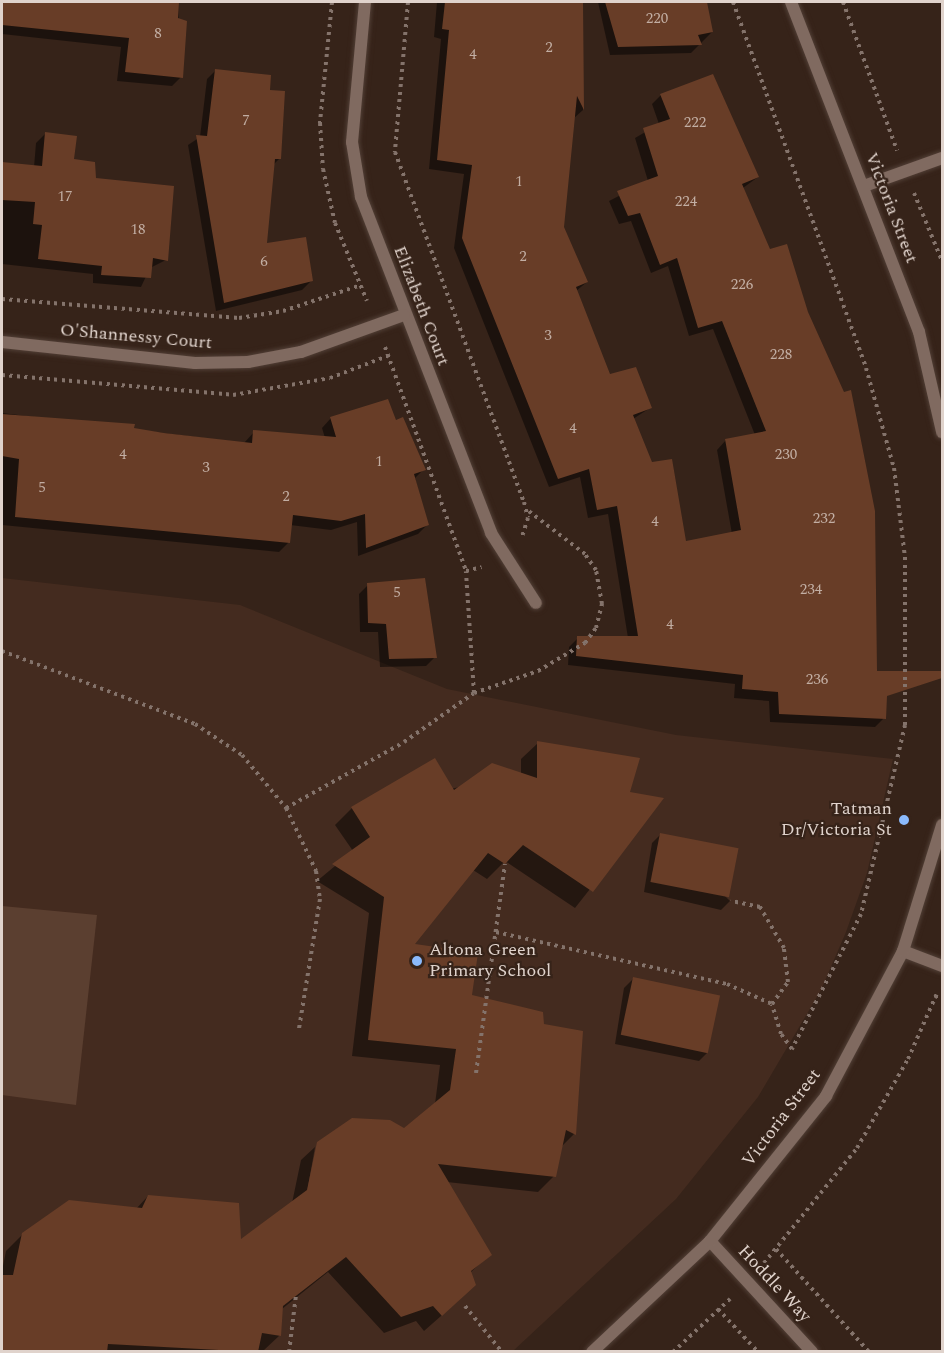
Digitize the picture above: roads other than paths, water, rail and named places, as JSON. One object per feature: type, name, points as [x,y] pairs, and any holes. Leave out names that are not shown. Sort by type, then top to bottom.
[{"type":"street","name":"Elizabeth Court","points":[[365,2],[352,142],[361,197],[404,315],[491,533],[536,603]]},
{"type":"street","name":"Victoria Street","points":[[792,2],[919,332],[942,432]]},
{"type":"street","points":[[864,186],[942,159]]},
{"type":"street","name":"O'Shannessy Court","points":[[2,342],[195,363],[248,362],[301,352],[404,315]]},
{"type":"street","name":"Victoria Street","points":[[591,1352],[710,1241],[826,1096],[903,951],[942,825]]},
{"type":"street","points":[[903,951],[942,966]]},
{"type":"street","name":"Hoddle Way","points":[[710,1241],[812,1352]]},
{"type":"place","name":"Tatman Dr/Victoria St","points":[[904,820]]},
{"type":"place","name":"Altona Green Primary School","points":[[417,961]]}]
